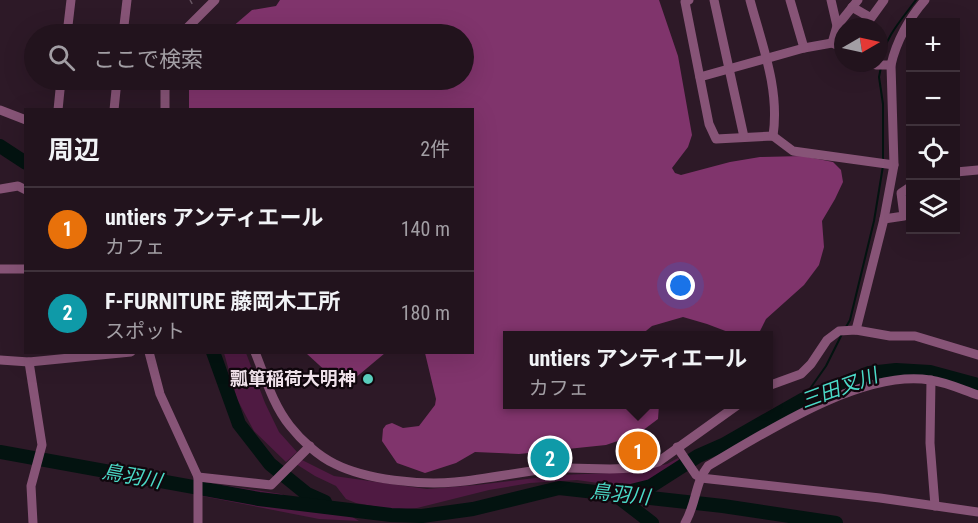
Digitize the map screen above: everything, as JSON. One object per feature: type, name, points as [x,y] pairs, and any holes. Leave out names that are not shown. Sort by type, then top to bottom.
[{"type":"street","points":[[68,24],[71,0]]},
{"type":"street","points":[[124,24],[127,0]]},
{"type":"street","points":[[191,24],[215,0]]},
{"type":"street","points":[[689,0],[685,2],[709,124],[716,139],[773,136],[793,151],[894,165]]},
{"type":"street","points":[[714,0],[744,137]]},
{"type":"street","points":[[750,0],[772,80],[775,121],[773,136]]},
{"type":"street","points":[[790,0],[804,48]]},
{"type":"street","points":[[831,0],[835,18]]},
{"type":"street","points":[[844,18],[855,4],[871,18],[884,0]]},
{"type":"street","points":[[848,330],[884,219],[894,165],[891,66],[895,49],[917,9],[925,0]]},
{"type":"street","points":[[700,77],[804,48],[832,43],[834,36]]},
{"type":"street","points":[[58,108],[60,90]]},
{"type":"street","points":[[114,108],[116,90]]},
{"type":"street","points":[[165,90],[165,108]]},
{"type":"street","points":[[0,110],[24,119]]},
{"type":"street","points":[[960,172],[978,170]]},
{"type":"street","points":[[0,189],[18,186],[24,189]]},
{"type":"street","points":[[884,219],[904,216],[901,193],[906,190]]},
{"type":"street","points":[[0,269],[24,268]]},
{"type":"street","points":[[773,385],[801,374],[811,364],[827,340],[848,330],[890,336],[915,336],[978,355]]},
{"type":"street","points":[[0,360],[29,362],[47,357],[97,354]]},
{"type":"street","points":[[150,354],[160,394],[198,477],[198,523]]},
{"type":"street","points":[[256,354],[274,399],[289,425],[310,446],[335,464],[364,474],[424,482],[454,482],[548,469],[630,469],[658,462],[733,409]]},
{"type":"street","points":[[29,362],[42,446],[31,486],[33,523]]},
{"type":"street","points":[[686,521],[693,508],[698,479],[708,466],[812,408],[859,387],[883,381],[931,380],[978,395]]},
{"type":"street","points":[[931,380],[930,443],[935,506]]},
{"type":"street","points":[[198,477],[271,485],[310,446]]},
{"type":"street","points":[[678,449],[698,479],[978,512]]},
{"type":"shaded area","points":[[280,0],[659,0],[678,56],[692,135],[688,147],[672,168],[675,173],[681,175],[760,157],[803,156],[833,162],[841,170],[843,182],[822,221],[824,247],[819,265],[804,285],[766,319],[760,331],[725,331],[683,317],[652,326],[646,331],[503,331],[503,409],[659,409],[658,419],[638,434],[606,445],[519,454],[475,452],[456,463],[425,473],[397,463],[382,441],[383,429],[392,423],[403,428],[419,426],[435,405],[436,399],[425,354],[474,354],[474,108],[189,108],[189,90],[474,90],[474,24],[236,24],[252,10],[276,6]]},
{"type":"shaded area","points":[[224,354],[246,354],[279,432],[297,452],[286,462],[254,431],[237,399]]},
{"type":"shaded area","points":[[307,354],[384,354],[354,379],[331,376]]},
{"type":"shaded area","points":[[678,458],[681,463],[662,476],[639,486],[626,487],[577,480],[530,483],[489,490],[417,508],[395,510],[346,499],[336,486],[296,464],[302,460],[334,476],[427,489],[560,475],[633,472],[667,464]]},
{"type":"shaded area","points":[[203,482],[281,494],[320,511],[349,515],[359,521],[319,519],[202,496]]},
{"type":"building","points":[[560,449],[562,461],[538,463],[536,453]]},
{"type":"waterway","points":[[888,41],[916,0]]},
{"type":"waterway","points":[[880,72],[883,104],[883,160]]},
{"type":"waterway","name":"鳥羽川","points":[[0,146],[24,162]]},
{"type":"waterway","points":[[846,327],[850,320],[874,221],[883,166]]},
{"type":"waterway","points":[[802,400],[826,366],[842,334]]},
{"type":"waterway","name":"鳥羽川","points":[[214,354],[239,424],[270,464],[307,494],[325,502]]},
{"type":"waterway","name":"三田叉川","points":[[627,492],[651,486],[698,456],[723,445],[802,400],[869,373],[896,370],[930,372],[978,385]]},
{"type":"waterway","name":"鳥羽川","points":[[0,452],[259,499],[391,515],[422,516],[473,509],[559,488],[723,506],[836,523]]},
{"type":"waterway","points":[[613,493],[652,523]]},
{"type":"place","name":"瓢箪稲荷大明神","points":[[368,379]]},
{"type":"place","name":"untiers アンティエール","points":[[638,451]]},
{"type":"place","name":"F-FURNITURE 藤岡木工所","points":[[550,458]]}]
